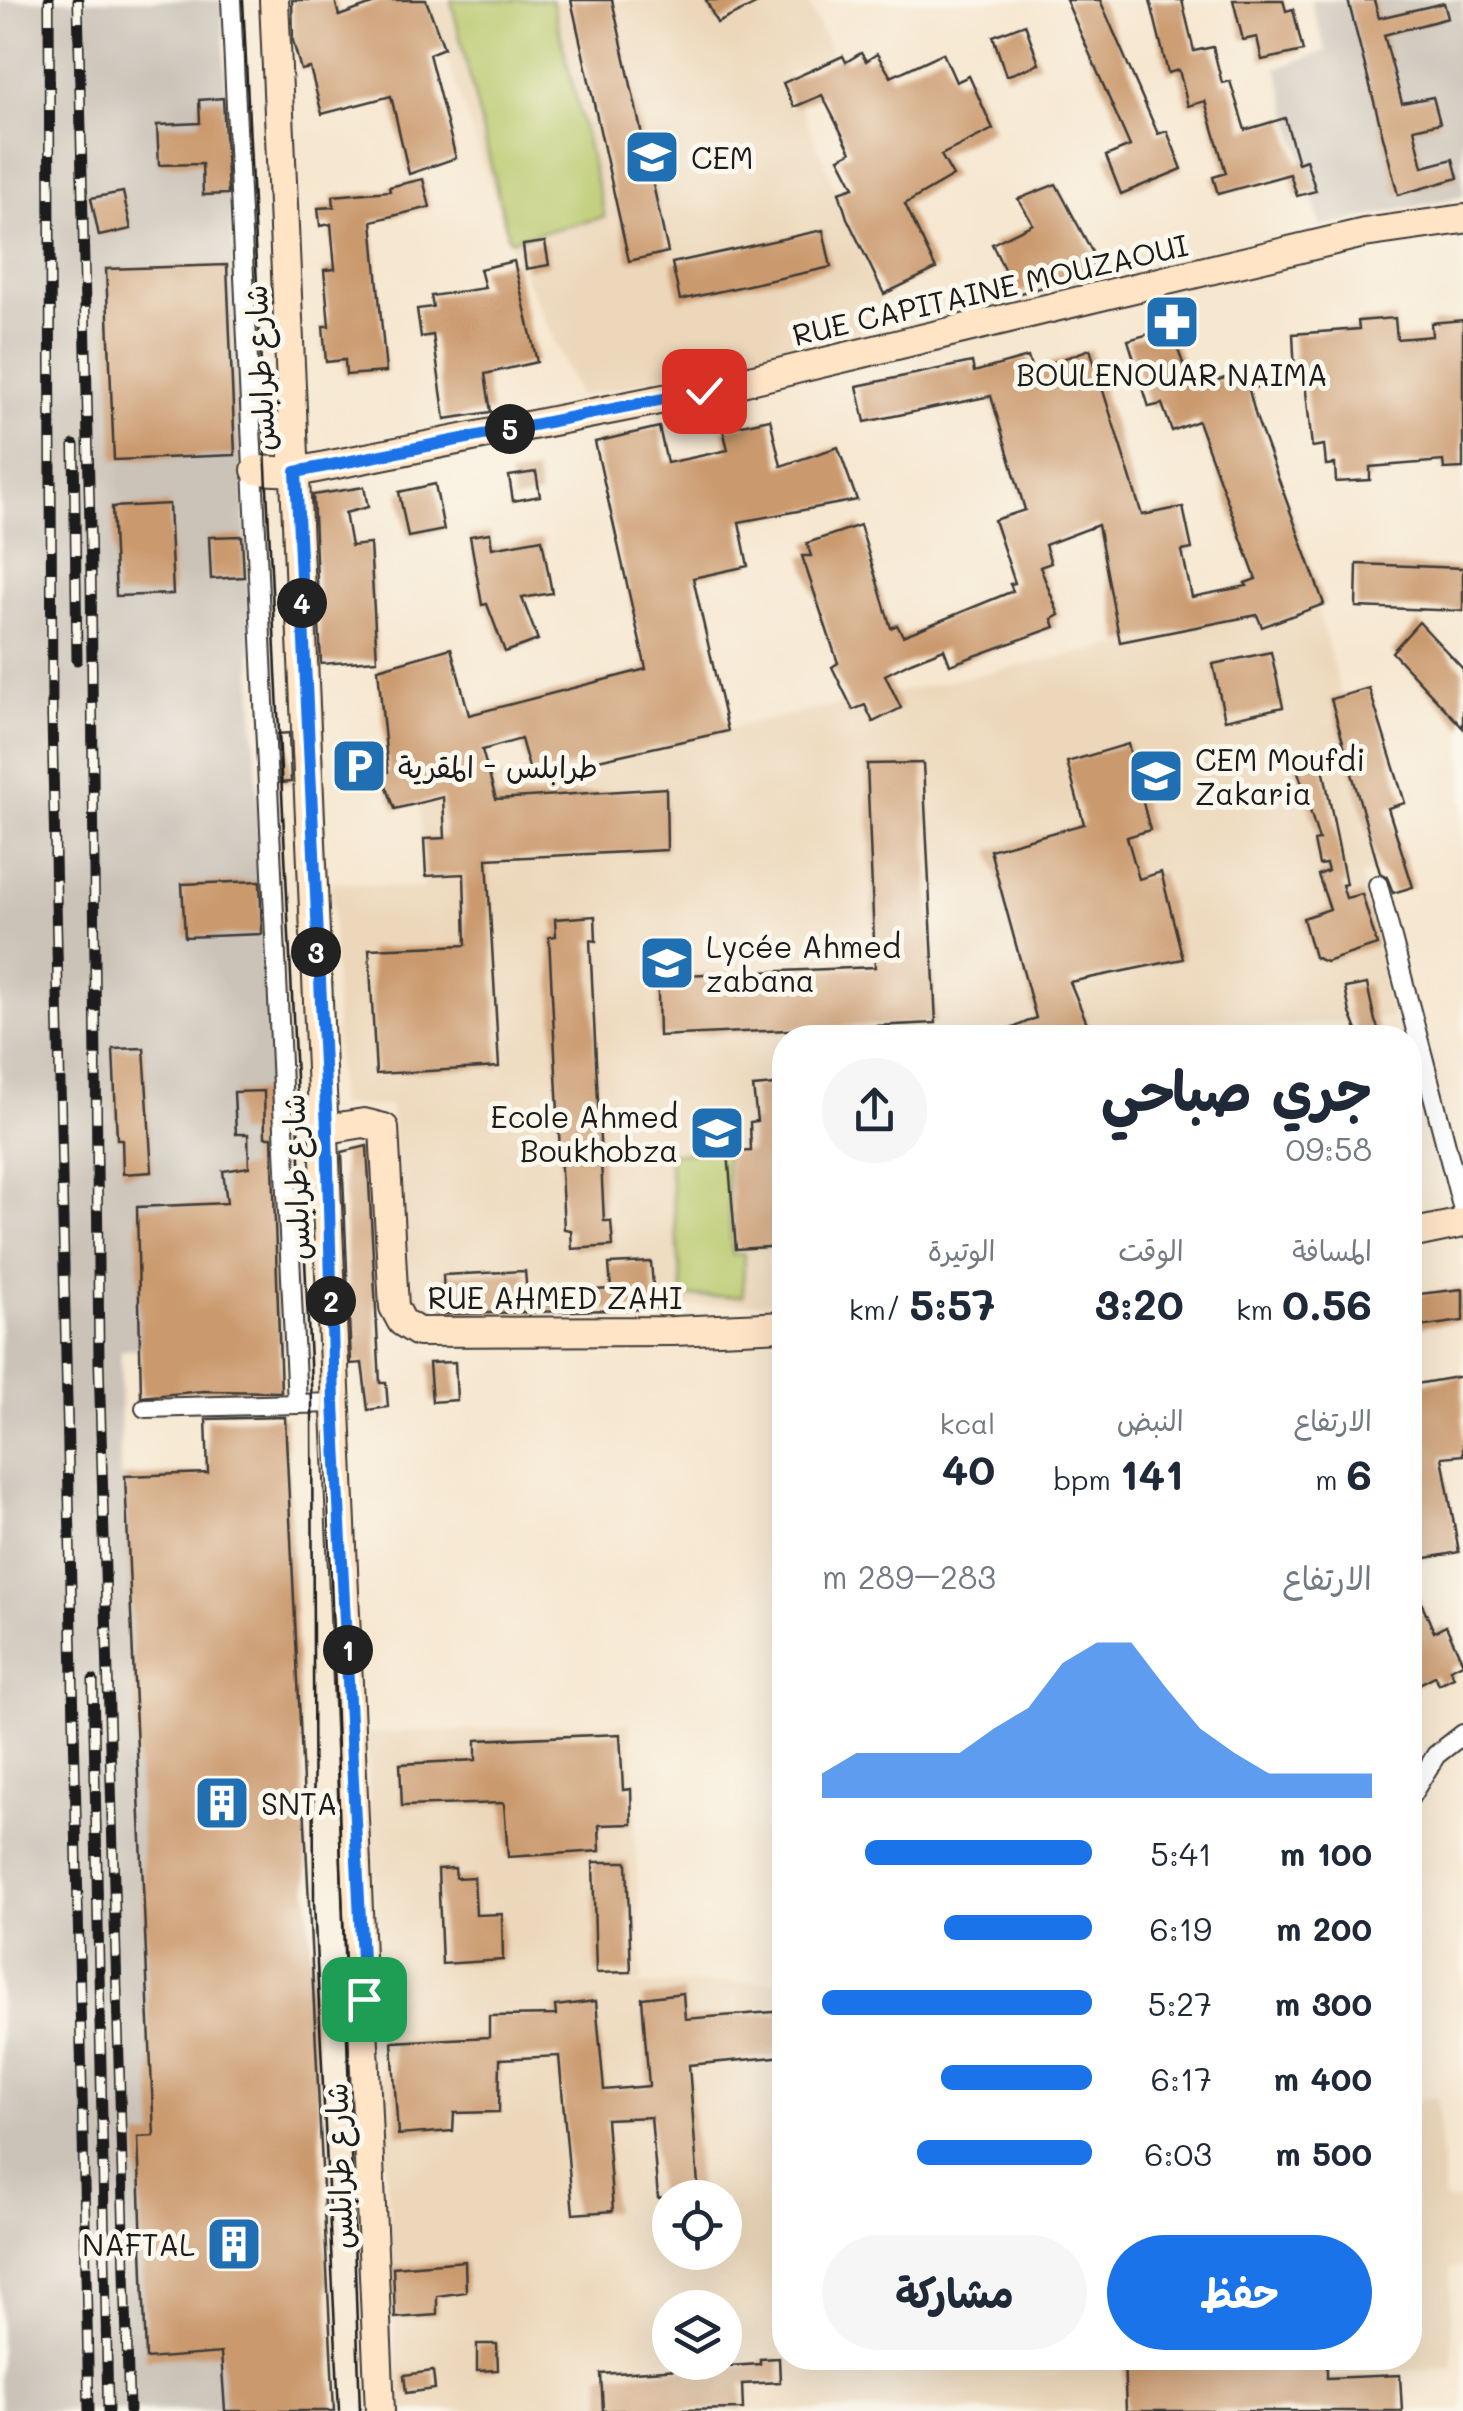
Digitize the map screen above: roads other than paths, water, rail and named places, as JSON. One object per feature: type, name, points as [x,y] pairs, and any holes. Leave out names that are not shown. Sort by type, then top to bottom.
[{"type":"main road","name":"شارع طرابلس","points":[[274,0],[327,1128],[334,1403],[355,1764],[380,2411]]},
{"type":"main road","name":"RUE CAPITAINE MOUZAOUI","points":[[256,470],[296,472],[704,391],[1364,233],[1463,219]]},
{"type":"main road","name":"RUE AHMED ZAHI","points":[[327,1128],[364,1123],[384,1128],[394,1307],[402,1322],[418,1332],[674,1332],[772,1327]]},
{"type":"main road","points":[[1422,1232],[1463,1223]]},
{"type":"street","points":[[231,0],[297,1404]]},
{"type":"street","points":[[1378,885],[1415,1025]]},
{"type":"street","points":[[1422,1053],[1463,1210]]},
{"type":"street","points":[[145,1408],[334,1403]]},
{"type":"street","points":[[1422,1777],[1436,1754],[1463,1734]]},
{"type":"tram line","points":[[243,0],[312,1403],[314,1903],[339,2411]]},
{"type":"tram line","points":[[326,1432],[360,2411]]},
{"type":"railway","points":[[49,0],[52,717],[89,2411]]},
{"type":"railway","points":[[78,0],[91,571],[99,1362],[129,2411]]},
{"type":"railway","points":[[74,445],[77,660]]},
{"type":"railway","points":[[93,1680],[108,2411]]},
{"type":"place","name":"CEM","points":[[652,157]]},
{"type":"place","name":"BOULENOUAR NAIMA","points":[[1172,322]]},
{"type":"place","name":"طرابلس - المقرية","points":[[359,766]]},
{"type":"place","name":"CEM Moufdi Zakaria","points":[[1156,776]]},
{"type":"place","name":"Lycée Ahmed zabana","points":[[667,963]]},
{"type":"place","name":"Ecole Ahmed Boukhobza","points":[[717,1133]]},
{"type":"place","name":"SNTA","points":[[222,1803]]},
{"type":"place","name":"NAFTAL","points":[[234,2244]]}]
